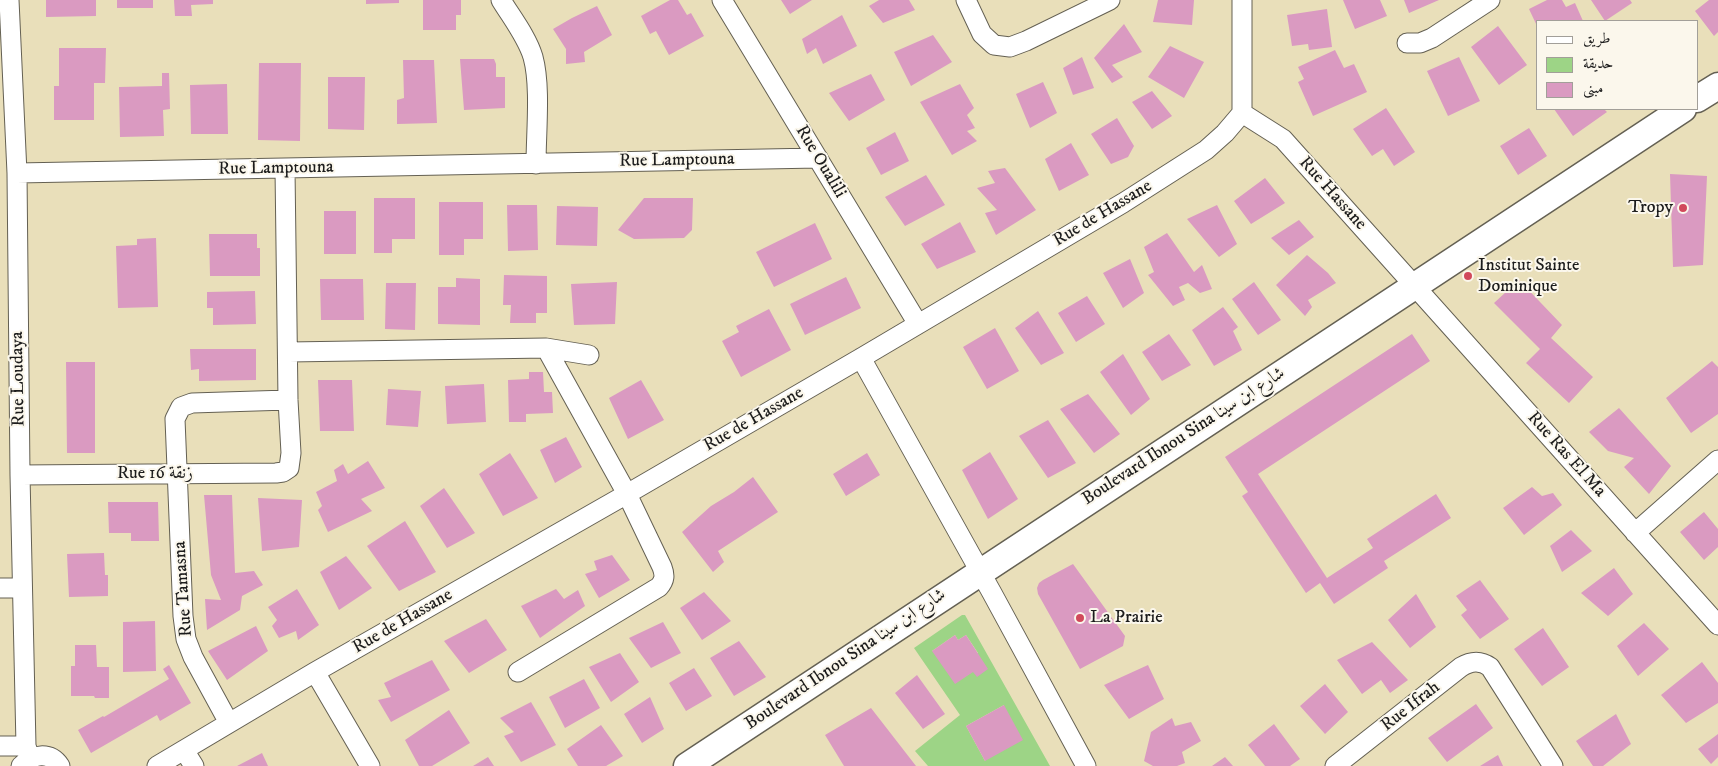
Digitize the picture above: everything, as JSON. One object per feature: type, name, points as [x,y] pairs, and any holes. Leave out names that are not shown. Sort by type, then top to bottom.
[{"type":"main road","points":[[1698,99],[1718,86]]},
{"type":"main road","name":"Boulevard Ibnou Sina شارع ابن سينا","points":[[687,766],[1681,110]]},
{"type":"street","name":"Rue Loudaya","points":[[9,0],[17,173],[9,218],[20,475],[26,757]]},
{"type":"street","points":[[501,0],[532,55],[536,74],[536,164]]},
{"type":"street","name":"Rue Oualili","points":[[722,0],[918,324]]},
{"type":"street","points":[[966,0],[982,34],[994,45],[1010,46],[1026,42],[1110,0]]},
{"type":"street","points":[[1242,0],[1242,113]]},
{"type":"street","points":[[1407,43],[1420,43],[1432,38],[1469,6],[1490,0]]},
{"type":"street","name":"Rue Hassane","points":[[1242,113],[1283,138],[1414,285]]},
{"type":"street","name":"Rue de Hassane","points":[[157,766],[189,758],[229,723],[861,358],[1175,172],[1206,150],[1225,133],[1242,113]]},
{"type":"street","name":"Rue Lamptouna","points":[[17,173],[818,158]]},
{"type":"street","points":[[285,169],[289,352],[288,400]]},
{"type":"street","name":"Rue Ras El Ma","points":[[1414,285],[1718,625]]},
{"type":"street","points":[[289,352],[546,348],[589,355]]},
{"type":"street","points":[[518,672],[659,587],[664,581],[662,567],[627,494],[546,348]]},
{"type":"street","points":[[861,358],[1086,766]]},
{"type":"street","name":"Rue 16 زنقة","points":[[20,475],[283,472],[289,468],[291,453],[288,400]]},
{"type":"street","name":"Rue Tamasna","points":[[229,723],[193,657],[186,639],[183,616],[175,419],[181,407],[192,403],[288,400]]},
{"type":"street","points":[[1635,532],[1718,460]]},
{"type":"street","points":[[0,588],[22,588]]},
{"type":"street","name":"Rue Ifrah","points":[[1336,766],[1461,667],[1471,662],[1485,664],[1490,668],[1553,766]]},
{"type":"street","points":[[315,672],[370,766]]},
{"type":"street","points":[[0,746],[26,757],[40,755],[50,757],[60,766]]},
{"type":"green space","points":[[962,615],[965,615],[1050,766],[928,766],[915,751],[960,715],[914,648]],"holes":[[[955,635],[958,640],[966,635],[978,653],[932,651]],[[1004,705],[985,761],[966,726]]]},
{"type":"building","points":[[46,0],[96,0],[96,16],[46,17]]},
{"type":"building","points":[[117,0],[153,0],[153,8],[117,8]]},
{"type":"building","points":[[174,0],[213,0],[213,4],[191,5],[192,16],[175,16]]},
{"type":"building","points":[[366,0],[399,0],[399,3],[366,4]]},
{"type":"building","points":[[423,0],[461,0],[461,15],[456,15],[456,30],[423,30]]},
{"type":"building","points":[[670,0],[678,0],[687,15],[691,13],[704,36],[669,55],[656,31],[650,34],[641,16]]},
{"type":"building","points":[[781,0],[812,0],[790,14]]},
{"type":"building","points":[[879,0],[909,0],[915,10],[883,23],[869,6]]},
{"type":"building","points":[[1158,0],[1194,0],[1192,25],[1153,22]]},
{"type":"building","points":[[1343,0],[1380,0],[1387,16],[1355,29]]},
{"type":"building","points":[[1404,0],[1439,0],[1409,13]]},
{"type":"building","points":[[1547,0],[1562,0],[1566,7],[1575,3],[1583,20],[1536,20],[1536,24],[1529,9]]},
{"type":"building","points":[[1591,0],[1630,0],[1632,3],[1604,20]]},
{"type":"building","points":[[1709,0],[1718,0],[1718,32],[1714,36],[1695,11]]},
{"type":"building","points":[[597,6],[612,35],[584,52],[585,62],[566,64],[566,49],[553,29]]},
{"type":"building","points":[[1327,9],[1332,47],[1309,50],[1308,44],[1292,46],[1287,15]]},
{"type":"building","points":[[842,15],[857,46],[823,64],[816,48],[807,54],[802,39]]},
{"type":"building","points":[[1124,24],[1142,52],[1112,65],[1123,77],[1112,83],[1094,58]]},
{"type":"building","points":[[1498,26],[1527,65],[1499,85],[1471,47]]},
{"type":"building","points":[[933,35],[952,62],[911,86],[894,52]]},
{"type":"building","points":[[1170,46],[1204,62],[1184,98],[1148,77]]},
{"type":"building","points":[[59,48],[106,48],[105,83],[94,83],[94,120],[54,120],[54,86],[59,86]]},
{"type":"building","points":[[1335,50],[1344,68],[1354,64],[1367,92],[1313,116],[1298,82],[1304,79],[1298,67]]},
{"type":"building","points":[[1082,57],[1094,88],[1073,95],[1063,68]]},
{"type":"building","points":[[1459,57],[1480,101],[1448,116],[1427,71]]},
{"type":"building","points":[[460,59],[494,59],[496,77],[505,77],[505,108],[464,110]]},
{"type":"building","points":[[403,60],[434,60],[437,123],[397,124],[397,100],[404,98]]},
{"type":"building","points":[[259,63],[301,63],[300,141],[258,140]]},
{"type":"building","points":[[162,73],[169,73],[170,109],[163,110],[164,136],[120,137],[119,87],[162,86]]},
{"type":"building","points":[[871,74],[885,100],[849,121],[829,93]]},
{"type":"building","points":[[328,77],[365,77],[364,130],[328,129]]},
{"type":"building","points":[[1043,82],[1057,113],[1030,128],[1016,94]]},
{"type":"building","points":[[227,84],[228,134],[191,134],[190,85]]},
{"type":"building","points":[[960,84],[974,108],[967,115],[975,128],[967,131],[977,141],[952,155],[920,102]]},
{"type":"building","points":[[1152,91],[1172,116],[1152,129],[1132,102]]},
{"type":"building","points":[[1386,108],[1415,152],[1394,166],[1383,149],[1372,156],[1353,129]]},
{"type":"building","points":[[1555,110],[1605,110],[1607,112],[1573,136]]},
{"type":"building","points":[[1117,118],[1134,146],[1128,157],[1111,164],[1091,134]]},
{"type":"building","points":[[1529,128],[1547,156],[1518,175],[1500,146]]},
{"type":"building","points":[[895,132],[909,161],[881,175],[866,148]]},
{"type":"building","points":[[1071,143],[1089,175],[1059,191],[1045,159]]},
{"type":"building","points":[[1005,168],[1036,210],[996,235],[985,213],[997,210],[977,188],[995,183],[988,171]]},
{"type":"building","points":[[1670,174],[1707,176],[1703,265],[1673,267]]},
{"type":"building","points":[[926,175],[945,205],[905,226],[885,197]]},
{"type":"building","points":[[1265,178],[1285,203],[1251,224],[1234,201]]},
{"type":"building","points":[[374,198],[415,198],[415,239],[392,239],[392,253],[374,253]]},
{"type":"building","points":[[644,198],[693,198],[692,230],[684,238],[634,239],[618,230]]},
{"type":"building","points":[[439,202],[483,202],[483,239],[464,239],[464,255],[439,255]]},
{"type":"building","points":[[507,205],[537,205],[538,250],[508,251]]},
{"type":"building","points":[[1217,205],[1237,244],[1219,257],[1187,219]]},
{"type":"building","points":[[557,206],[598,207],[597,246],[556,245]]},
{"type":"building","points":[[324,211],[356,211],[356,254],[324,254]]},
{"type":"building","points":[[1299,220],[1314,237],[1289,255],[1271,238]]},
{"type":"building","points":[[960,222],[976,252],[937,269],[921,244]]},
{"type":"building","points":[[815,223],[832,259],[774,287],[756,252]]},
{"type":"building","points":[[1167,233],[1194,272],[1202,265],[1212,289],[1200,293],[1188,283],[1179,287],[1185,300],[1173,306],[1148,275],[1154,272],[1144,247]]},
{"type":"building","points":[[209,234],[257,234],[257,248],[260,248],[260,276],[210,276]]},
{"type":"building","points":[[156,238],[158,307],[118,308],[116,246],[137,245],[137,239]]},
{"type":"building","points":[[1307,255],[1328,273],[1336,283],[1308,300],[1312,307],[1305,316],[1276,285]]},
{"type":"building","points":[[1130,259],[1144,293],[1123,308],[1103,273]]},
{"type":"building","points":[[504,275],[547,276],[547,313],[536,313],[536,323],[510,323],[511,305],[503,305]]},
{"type":"building","points":[[846,277],[861,308],[805,335],[790,304]]},
{"type":"building","points":[[456,278],[480,279],[480,325],[438,324],[438,287],[456,287]]},
{"type":"building","points":[[320,279],[363,279],[364,320],[321,320]]},
{"type":"building","points":[[1519,280],[1562,325],[1551,338],[1593,377],[1569,403],[1526,363],[1540,349],[1494,303]]},
{"type":"building","points":[[617,282],[615,324],[574,325],[571,284]]},
{"type":"building","points":[[1254,282],[1281,320],[1258,335],[1232,299]]},
{"type":"building","points":[[386,283],[416,283],[415,330],[385,329]]},
{"type":"building","points":[[255,291],[256,324],[213,325],[213,308],[207,308],[207,292]]},
{"type":"building","points":[[1087,296],[1105,324],[1076,342],[1058,313]]},
{"type":"building","points":[[1223,307],[1238,327],[1233,331],[1242,350],[1214,366],[1192,330]]},
{"type":"building","points":[[769,309],[791,350],[741,377],[722,341],[739,332],[736,326]]},
{"type":"building","points":[[1038,311],[1064,353],[1041,365],[1015,328]]},
{"type":"building","points":[[995,328],[1019,371],[987,389],[963,347]]},
{"type":"building","points":[[1169,334],[1191,365],[1162,381],[1142,352]]},
{"type":"building","points":[[1412,334],[1430,361],[1258,474],[1327,578],[1373,548],[1367,539],[1436,494],[1451,518],[1384,561],[1388,568],[1334,604],[1320,583],[1306,593],[1242,496],[1248,492],[1225,457]]},
{"type":"building","points":[[190,349],[256,349],[256,380],[199,381],[199,369],[191,370]]},
{"type":"building","points":[[1123,354],[1150,399],[1131,415],[1100,372]]},
{"type":"building","points":[[1712,361],[1718,367],[1718,414],[1691,433],[1666,398]]},
{"type":"building","points":[[66,362],[95,362],[95,453],[67,453]]},
{"type":"building","points":[[529,372],[543,372],[544,392],[552,392],[553,413],[526,414],[526,422],[509,422],[508,380],[529,379]]},
{"type":"building","points":[[318,380],[352,380],[354,431],[320,431]]},
{"type":"building","points":[[641,380],[664,420],[628,439],[609,398]]},
{"type":"building","points":[[484,384],[486,422],[447,424],[445,386]]},
{"type":"building","points":[[388,389],[421,391],[418,427],[386,425]]},
{"type":"building","points":[[1088,394],[1120,434],[1094,453],[1060,409]]},
{"type":"building","points":[[1619,408],[1671,466],[1649,494],[1624,467],[1634,458],[1608,451],[1589,432]]},
{"type":"building","points":[[1048,420],[1076,463],[1048,478],[1019,436]]},
{"type":"building","points":[[566,437],[582,467],[555,483],[540,450]]},
{"type":"building","points":[[990,452],[1018,499],[988,519],[962,470]]},
{"type":"building","points":[[510,453],[538,498],[503,516],[479,474]]},
{"type":"building","points":[[867,453],[880,475],[846,496],[833,474]]},
{"type":"building","points":[[368,461],[385,488],[361,499],[372,511],[328,532],[318,510],[322,506],[316,492],[337,481],[334,470],[343,464],[348,474]]},
{"type":"building","points":[[753,477],[778,512],[718,551],[724,562],[713,572],[682,532],[711,506],[734,492]]},
{"type":"building","points":[[1532,487],[1542,496],[1553,493],[1562,505],[1524,535],[1503,508]]},
{"type":"building","points":[[444,488],[475,533],[447,548],[420,506]]},
{"type":"building","points":[[204,495],[232,495],[235,573],[254,571],[263,585],[242,596],[240,610],[207,630],[205,599],[221,600],[211,575]]},
{"type":"building","points":[[258,498],[302,500],[299,547],[262,551]]},
{"type":"building","points":[[108,502],[158,502],[159,541],[131,541],[131,533],[109,533]]},
{"type":"building","points":[[1704,512],[1718,529],[1718,547],[1704,560],[1680,532]]},
{"type":"building","points":[[405,521],[436,572],[399,591],[367,546]]},
{"type":"building","points":[[1571,530],[1592,551],[1562,572],[1550,546]]},
{"type":"building","points":[[104,553],[105,575],[108,575],[108,596],[69,597],[67,554]]},
{"type":"building","points":[[612,555],[630,580],[599,598],[585,574],[597,570],[594,561]]},
{"type":"building","points":[[346,556],[372,588],[339,610],[320,572]]},
{"type":"building","points":[[1073,564],[1125,636],[1123,646],[1080,669],[1038,594],[1037,588],[1043,580]]},
{"type":"building","points":[[1614,568],[1633,594],[1608,616],[1581,593]]},
{"type":"building","points":[[1480,580],[1509,619],[1480,639],[1461,615],[1467,610],[1456,596]]},
{"type":"building","points":[[297,589],[319,625],[298,640],[296,631],[279,638],[272,626],[277,620],[268,607]]},
{"type":"building","points":[[556,589],[564,599],[578,590],[585,606],[540,638],[521,606]]},
{"type":"building","points":[[704,592],[731,621],[702,640],[680,608]]},
{"type":"building","points":[[1416,594],[1436,627],[1410,648],[1388,620]]},
{"type":"building","points":[[486,619],[507,650],[469,673],[444,641]]},
{"type":"building","points":[[155,621],[156,671],[123,672],[123,622]]},
{"type":"building","points":[[663,622],[681,653],[651,668],[629,638]]},
{"type":"building","points":[[1644,623],[1669,649],[1638,676],[1617,646]]},
{"type":"building","points":[[256,626],[268,651],[227,680],[208,651]]},
{"type":"building","points":[[1543,628],[1569,667],[1542,686],[1514,649]]},
{"type":"building","points":[[955,635],[958,640],[966,635],[988,669],[977,677],[973,672],[955,684],[932,651]]},
{"type":"building","points":[[739,641],[766,677],[734,696],[710,658]]},
{"type":"building","points":[[1372,642],[1408,680],[1390,693],[1381,680],[1362,694],[1337,660]]},
{"type":"building","points":[[75,645],[96,645],[97,667],[109,667],[109,698],[71,696],[71,666],[75,666]]},
{"type":"building","points":[[620,653],[639,682],[611,702],[589,667]]},
{"type":"building","points":[[432,660],[450,690],[391,722],[378,700],[391,697],[384,683]]},
{"type":"building","points":[[1702,662],[1718,683],[1718,703],[1686,723],[1661,695]]},
{"type":"building","points":[[169,665],[191,703],[160,721],[157,715],[91,753],[78,730],[169,679],[163,669]]},
{"type":"building","points":[[1148,665],[1164,699],[1129,719],[1104,685]]},
{"type":"building","points":[[694,668],[712,696],[686,711],[669,683]]},
{"type":"building","points":[[917,675],[945,714],[923,729],[895,693]]},
{"type":"building","points":[[584,679],[600,708],[565,728],[549,697]]},
{"type":"building","points":[[1325,684],[1348,712],[1325,734],[1300,706]]},
{"type":"building","points":[[650,697],[664,729],[642,743],[624,714]]},
{"type":"building","points":[[531,702],[556,745],[521,762],[504,736],[514,732],[500,718]]},
{"type":"building","points":[[1476,704],[1493,728],[1447,762],[1428,738]]},
{"type":"building","points":[[1004,705],[1023,740],[985,761],[966,726]]},
{"type":"building","points":[[871,708],[916,766],[844,766],[825,735]]},
{"type":"building","points":[[449,710],[470,743],[432,766],[419,766],[405,740]]},
{"type":"building","points":[[1616,714],[1631,744],[1603,766],[1593,766],[1576,741]]},
{"type":"building","points":[[1172,718],[1175,726],[1191,722],[1201,741],[1182,752],[1185,763],[1177,766],[1153,766],[1144,761],[1151,732]]},
{"type":"building","points":[[1274,724],[1300,759],[1290,766],[1265,766],[1248,745]]},
{"type":"building","points":[[601,725],[623,756],[606,766],[578,766],[567,749]]},
{"type":"building","points":[[1718,734],[1718,757],[1711,764],[1698,749]]},
{"type":"building","points":[[262,753],[268,766],[237,766]]},
{"type":"building","points":[[1498,755],[1503,766],[1480,766]]},
{"type":"building","points":[[488,757],[494,766],[473,766]]},
{"type":"building","points":[[1225,757],[1233,766],[1212,766]]},
{"type":"place","name":"Tropy","points":[[1683,208]]},
{"type":"place","name":"Institut Sainte Dominique","points":[[1468,276]]},
{"type":"place","name":"La Prairie","points":[[1080,618]]}]
